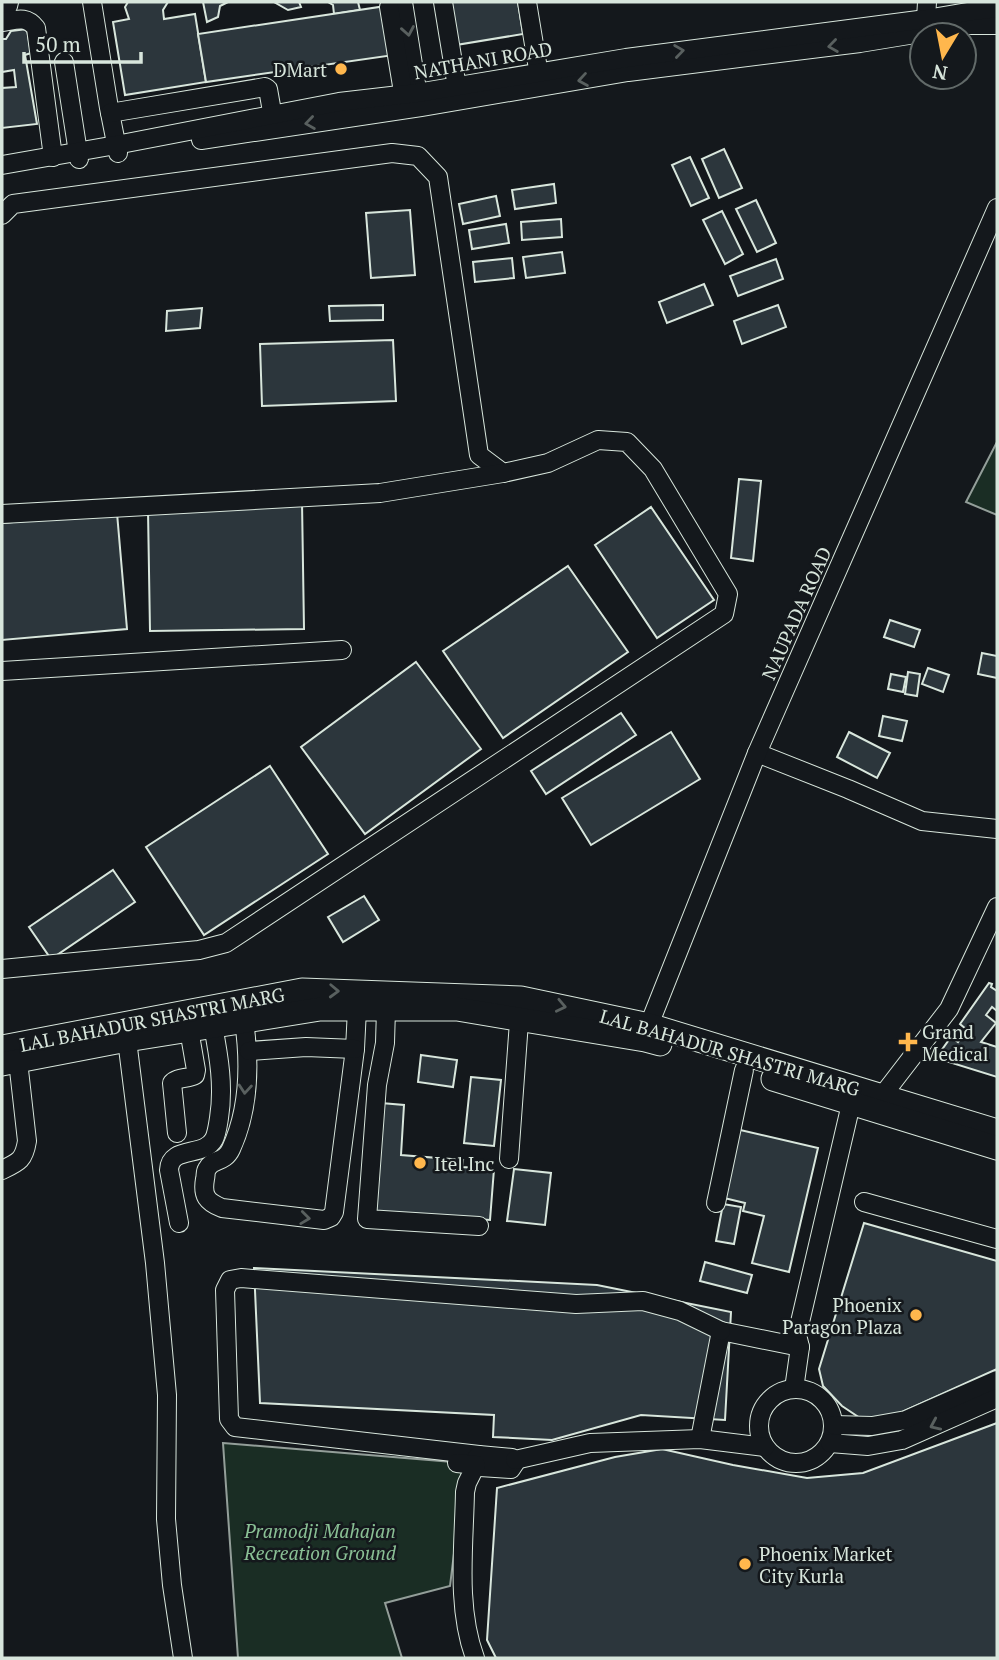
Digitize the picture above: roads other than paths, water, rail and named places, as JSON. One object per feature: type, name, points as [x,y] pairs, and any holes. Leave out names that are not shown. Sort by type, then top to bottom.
[{"type":"main road","name":"LAL BAHADUR SHASTRI MARG","points":[[188,1021],[213,1026],[244,1021],[305,1001],[320,1009],[357,1009],[386,1018],[457,1009],[520,1009]]},
{"type":"main road","name":"LAL BAHADUR SHASTRI MARG","points":[[7,1057],[125,1032],[305,1001],[520,1009],[647,1033],[883,1096],[997,1131]]},
{"type":"main road","name":"LAL BAHADUR SHASTRI MARG","points":[[647,1033],[744,1070],[997,1148]]},
{"type":"street","points":[[2,9],[8,6],[9,2]]},
{"type":"street","points":[[92,2],[110,113],[112,150]]},
{"type":"street","points":[[443,2],[462,91]]},
{"type":"street","points":[[527,2],[540,79]]},
{"type":"street","points":[[398,4],[412,101]]},
{"type":"street","name":"NATHANI ROAD","points":[[2,172],[273,121],[627,65],[859,35],[997,8]]},
{"type":"street","name":"NATHANI ROAD","points":[[859,35],[927,11],[946,16]]},
{"type":"street","name":"NATHANI ROAD","points":[[973,13],[997,25]]},
{"type":"street","points":[[2,22],[23,19],[30,21],[36,28],[53,157]]},
{"type":"street","points":[[64,62],[79,156]]},
{"type":"street","points":[[91,69],[112,150]]},
{"type":"street","points":[[110,113],[265,87],[268,89],[273,121]]},
{"type":"street","points":[[2,215],[13,204],[26,202],[392,153],[418,156],[438,177],[479,455],[503,473]]},
{"type":"street","name":"NATHANI ROAD","points":[[2,165],[79,156]]},
{"type":"street","name":"NAUPADA ROAD","points":[[647,1033],[757,753],[997,208]]},
{"type":"street","points":[[2,514],[380,493],[548,463],[598,440],[627,442],[653,469],[729,594],[724,614],[226,943],[199,950],[2,969]]},
{"type":"street","points":[[2,671],[342,650]]},
{"type":"street","points":[[757,753],[922,821],[997,829]]},
{"type":"street","points":[[883,1096],[948,1009],[997,906]]},
{"type":"street","points":[[244,1021],[248,1051],[241,1120],[226,1158],[212,1163],[207,1169],[205,1195],[212,1204],[222,1208],[324,1220],[334,1212],[355,1049],[357,1009]]},
{"type":"street","points":[[509,1159],[520,1009]]},
{"type":"street","points":[[386,1018],[385,1043],[377,1085],[367,1219],[479,1226]]},
{"type":"street","points":[[177,1133],[172,1083],[195,1075],[196,1070],[188,1021]]},
{"type":"street","points":[[179,1223],[169,1163],[178,1155],[209,1145],[214,1140],[217,1128],[222,1099],[213,1026]]},
{"type":"street","points":[[125,1032],[157,1290],[167,1395],[166,1520],[183,1658]]},
{"type":"street","points":[[248,1051],[306,1047],[355,1049]]},
{"type":"street","points":[[2,1170],[18,1163],[25,1154],[27,1140],[7,1057]]},
{"type":"street","points":[[716,1203],[744,1070]]},
{"type":"street","points":[[794,1389],[800,1347],[807,1337],[856,1105]]},
{"type":"street","points":[[864,1202],[997,1240]]},
{"type":"street","points":[[478,1460],[235,1427],[229,1419],[225,1290],[230,1280],[241,1278],[576,1304],[643,1301],[680,1311],[721,1331],[800,1347]]},
{"type":"street","points":[[700,1439],[721,1331]]},
{"type":"street","points":[[834,1425],[872,1426],[906,1420],[997,1380]]},
{"type":"street","points":[[794,1389],[807,1390],[819,1396],[833,1417],[834,1430],[824,1452],[815,1459],[793,1464],[772,1455],[765,1447],[759,1422],[762,1410],[768,1402],[776,1395],[794,1389]]},
{"type":"street","points":[[830,1443],[868,1446],[902,1440],[997,1398]]},
{"type":"street","points":[[341,1451],[515,1460],[590,1443],[700,1439],[765,1447]]},
{"type":"street","points":[[475,1658],[464,1616],[463,1568],[465,1492],[478,1460]]},
{"type":"place","name":"DMart","points":[[341,69]]},
{"type":"place","name":"Grand Medical","points":[[908,1042]]},
{"type":"place","name":"Itel Inc","points":[[420,1163]]},
{"type":"place","name":"Phoenix Paragon Plaza","points":[[916,1315]]},
{"type":"place","name":"Phoenix Market City Kurla","points":[[745,1564]]},
{"type":"park label","name":"Pramodji Mahajan Recreation Ground","points":[[320,1541]]}]
